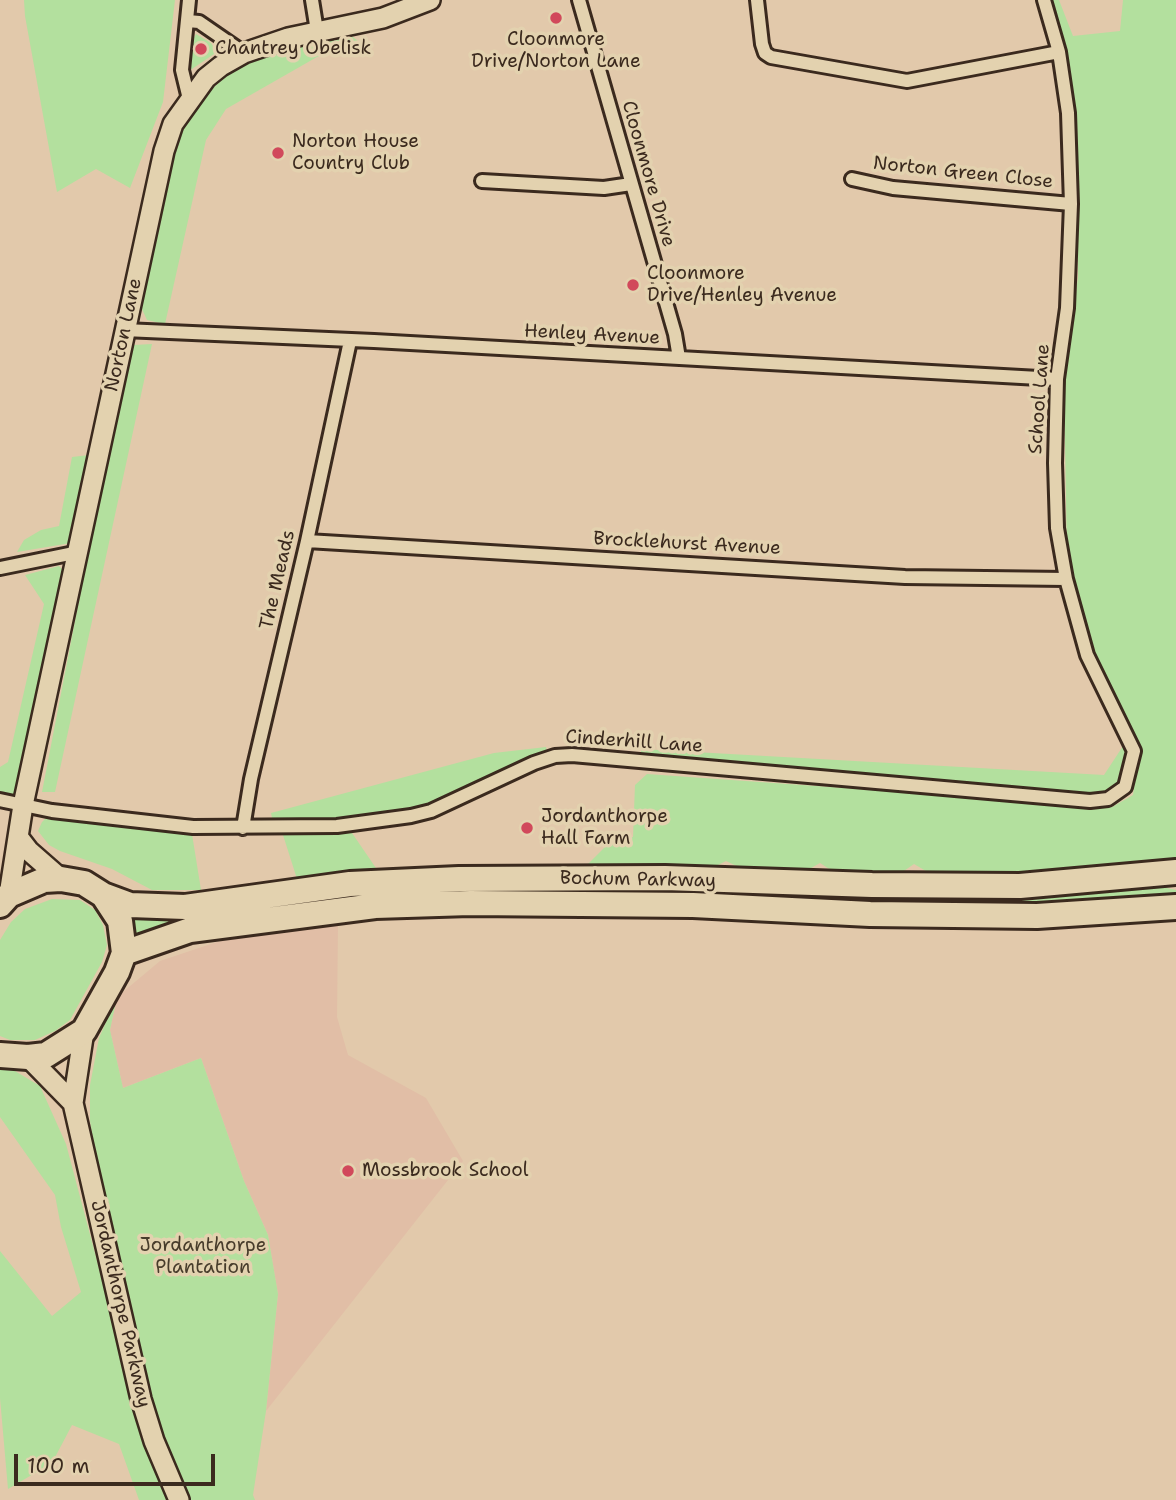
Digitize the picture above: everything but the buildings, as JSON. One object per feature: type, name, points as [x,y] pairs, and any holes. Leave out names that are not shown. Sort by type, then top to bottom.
[{"type":"highway","name":"Bochum Parkway","points":[[61,879],[84,883],[103,895],[130,905],[185,906],[350,884],[459,879],[665,878],[1020,887],[1176,872]]},
{"type":"highway","points":[[5,900],[44,880],[61,879]]},
{"type":"highway","points":[[0,1055],[46,1055],[84,1031],[117,972],[124,953],[120,921],[103,895]]},
{"type":"highway","name":"Bochum Parkway","points":[[124,953],[190,930],[375,906],[471,903],[693,905],[870,914],[1024,916],[1176,906]]},
{"type":"street","points":[[189,0],[182,70],[189,99]]},
{"type":"street","points":[[312,0],[317,31]]},
{"type":"street","name":"Norton Lane","points":[[5,900],[124,331],[164,151],[173,124],[206,78],[244,53],[317,31],[383,18],[430,0]]},
{"type":"street","name":"Cloonmore Drive","points":[[579,0],[675,334],[679,358]]},
{"type":"street","points":[[757,0],[762,44],[771,57],[907,81],[1059,52]]},
{"type":"street","name":"School Lane","points":[[1044,0],[1059,52],[1069,122],[1071,204],[1067,308],[1057,379],[1057,528],[1066,579],[1087,655],[1134,751],[1125,788]]},
{"type":"street","points":[[188,21],[199,22],[244,53]]},
{"type":"street","name":"Norton Green Close","points":[[852,179],[892,188],[1071,204]]},
{"type":"street","points":[[482,181],[604,188],[631,184]]},
{"type":"street","name":"Henley Avenue","points":[[124,331],[1057,379]]},
{"type":"street","name":"The Meads","points":[[243,828],[251,779],[307,541],[350,341]]},
{"type":"street","name":"Brocklehurst Avenue","points":[[307,541],[905,577],[1066,579]]},
{"type":"street","points":[[0,568],[79,552]]},
{"type":"street","name":"Cinderhill Lane","points":[[0,800],[194,827],[337,826],[411,816],[450,802],[534,763],[555,756],[572,755],[1090,801],[1108,799],[1125,788]]},
{"type":"street","points":[[19,838],[29,851],[61,879]]},
{"type":"street","name":"Jordanthorpe Parkway","points":[[84,1031],[73,1103],[144,1408],[162,1462],[179,1500]]},
{"type":"street","points":[[28,1057],[73,1103]]},
{"type":"shaded area","name":"Mossbrook School","points":[[338,925],[337,1017],[348,1055],[426,1098],[463,1161],[266,1411],[278,1294],[268,1235],[244,1181],[201,1058],[123,1088],[110,1030],[117,997],[160,961],[226,939]]},
{"type":"green space","points":[[24,0],[175,0],[163,102],[130,188],[96,169],[57,192]]},
{"type":"green space","points":[[1047,0],[1059,0],[1073,36],[1120,31],[1123,0],[1176,0],[1176,859],[1026,876],[989,871],[931,874],[914,864],[901,873],[837,874],[820,863],[804,872],[743,869],[726,861],[706,871],[582,870],[606,846],[633,837],[635,785],[647,774],[1112,807],[1133,795],[1138,759],[1091,652],[1067,557],[1064,386],[1078,277],[1077,119]]},
{"type":"green space","points":[[196,34],[211,43],[217,52],[189,71],[187,63],[190,45]]},
{"type":"green space","points":[[350,35],[358,41],[317,57],[226,109],[206,140],[165,324],[147,320],[141,307],[162,204],[181,127],[201,98],[230,73],[264,56]]},
{"type":"green space","points":[[152,344],[55,792],[42,792],[102,481],[134,345]]},
{"type":"green space","points":[[89,455],[71,543],[17,552],[24,540],[41,530],[59,526],[72,457]]},
{"type":"green space","points":[[59,566],[64,571],[19,797],[0,793],[0,767],[8,762],[44,604],[25,575]]},
{"type":"green space","points":[[1125,743],[1127,759],[1120,781],[1110,790],[1088,793],[641,756],[641,749],[1104,775]]},
{"type":"green space","points":[[546,747],[547,752],[472,787],[420,806],[377,816],[273,822],[271,813],[494,753]]},
{"type":"green space","points":[[49,815],[192,834],[201,890],[152,890],[112,869],[60,851],[49,845],[38,831]]},
{"type":"green space","points":[[352,833],[378,871],[298,882],[283,835]]},
{"type":"green space","points":[[1161,884],[1162,887],[1176,890],[1176,899],[1013,908],[418,889]]},
{"type":"green space","points":[[52,899],[80,900],[95,910],[103,925],[107,945],[102,962],[70,1020],[55,1031],[35,1040],[10,1040],[0,1036],[0,940],[11,922],[25,909]]},
{"type":"green space","points":[[122,911],[197,920],[129,939]]},
{"type":"green space","name":"Jordanthorpe Plantation","points":[[117,997],[110,1030],[123,1088],[201,1058],[244,1181],[268,1235],[278,1294],[266,1411],[253,1495],[255,1500],[191,1500],[179,1481],[150,1398],[99,1176],[90,1121],[90,1085],[99,1038]]},
{"type":"green space","points":[[0,1062],[40,1086],[66,1144],[144,1438],[168,1500],[139,1500],[119,1444],[72,1425],[52,1463],[8,1489],[0,1398],[0,1251],[52,1316],[81,1292],[61,1227],[55,1195],[0,1117]]},
{"type":"place","name":"Cloonmore Drive/Norton Lane","points":[[556,18]]},
{"type":"place","name":"Chantrey Obelisk","points":[[201,49]]},
{"type":"place","name":"Norton House Country Club","points":[[278,153]]},
{"type":"place","name":"Cloonmore Drive/Henley Avenue","points":[[633,285]]},
{"type":"place","name":"Jordanthorpe Hall Farm","points":[[527,828]]},
{"type":"place","name":"Mossbrook School","points":[[348,1171]]}]
